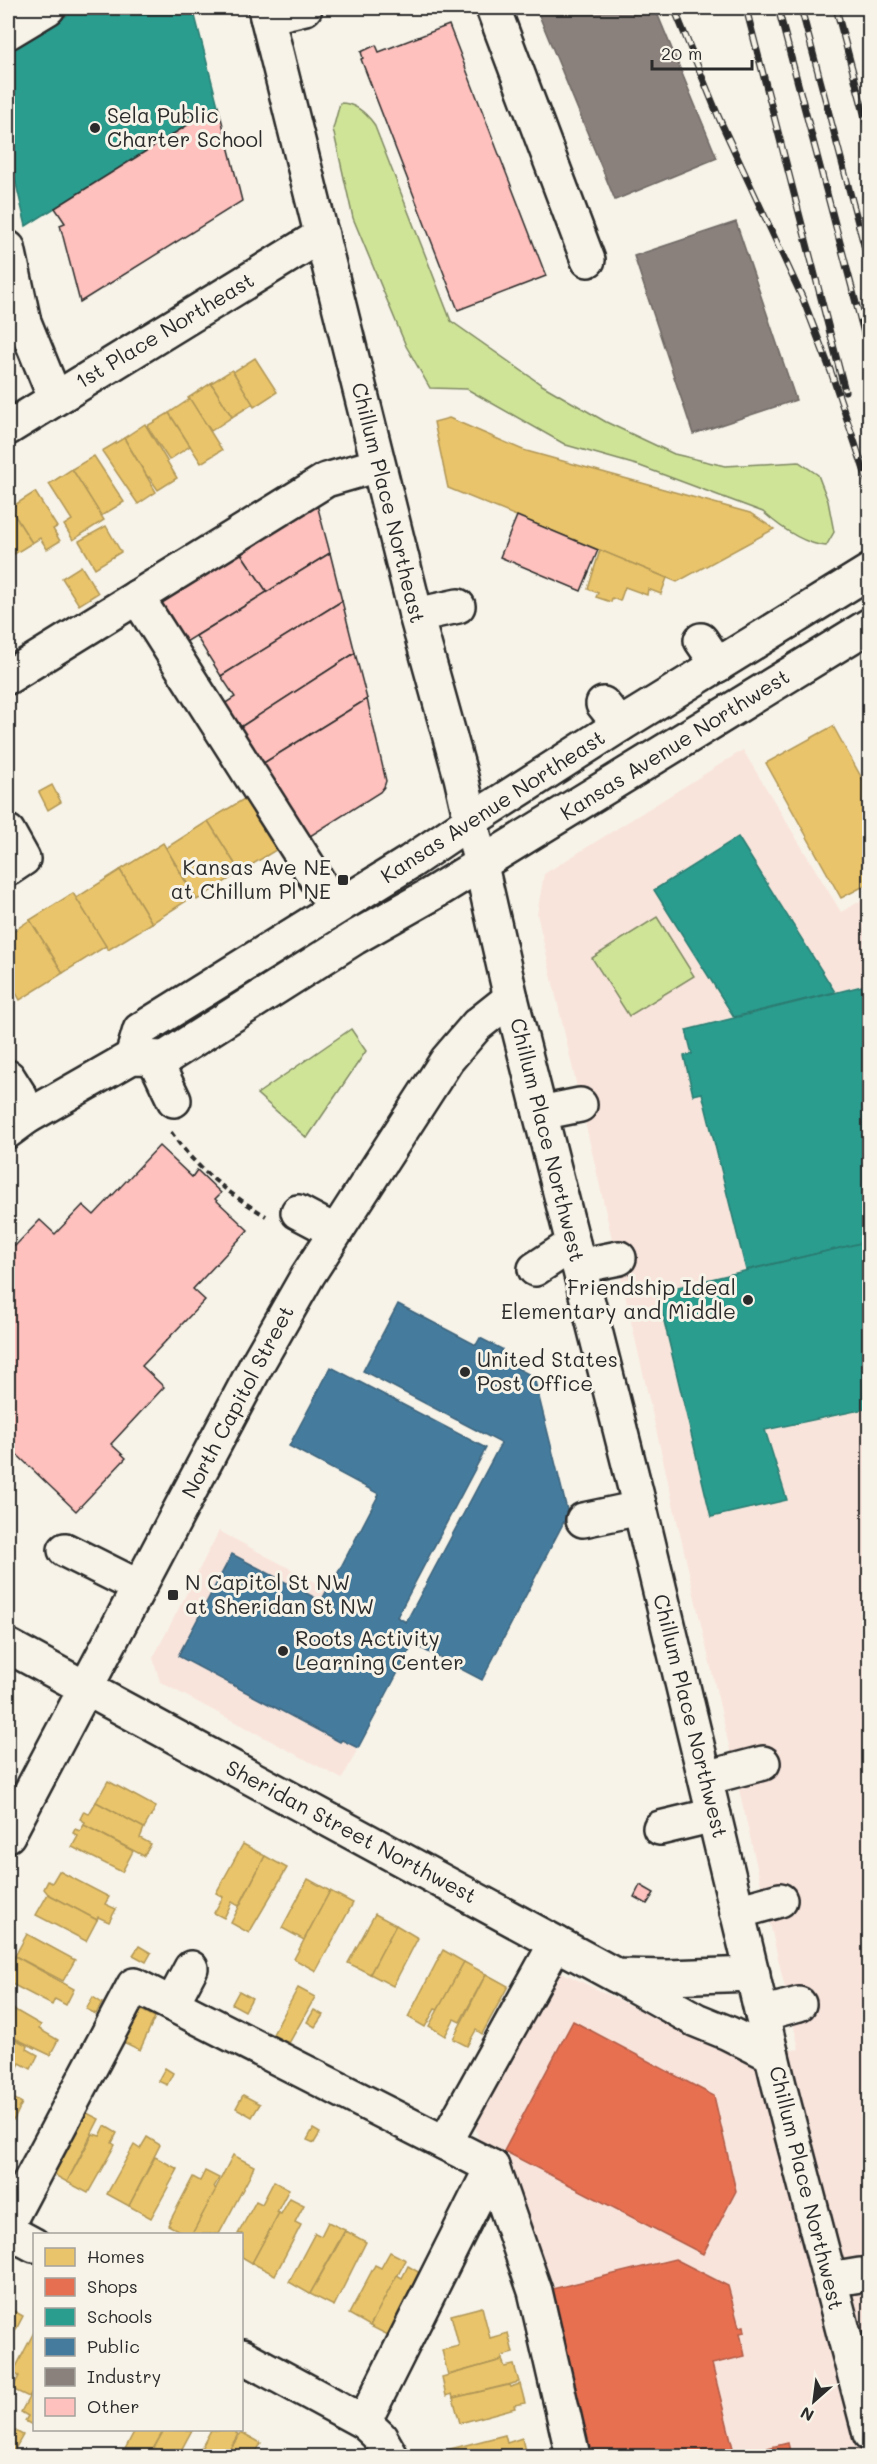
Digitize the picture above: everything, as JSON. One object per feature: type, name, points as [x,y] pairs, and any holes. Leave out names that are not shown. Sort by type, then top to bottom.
[{"type":"street","points":[[8,32],[48,8]]},
{"type":"street","points":[[266,12],[305,8]]},
{"type":"street","points":[[493,8],[588,260]]},
{"type":"street","name":"Chillum Place Northeast","points":[[266,12],[416,615],[472,820],[479,865],[511,999]]},
{"type":"street","name":"1st Place Northeast","points":[[8,428],[322,235]]},
{"type":"street","points":[[8,248],[24,322],[55,398]]},
{"type":"street","points":[[8,677],[326,480],[378,465]]},
{"type":"street","name":"Kansas Avenue Northeast","points":[[143,1057],[140,1030],[410,862],[472,820],[612,715],[710,652],[870,571]]},
{"type":"street","points":[[137,597],[335,908]]},
{"type":"street","points":[[416,615],[458,606]]},
{"type":"street","name":"Kansas Avenue Northwest","points":[[479,865],[870,625]]},
{"type":"street","points":[[8,832],[24,859],[8,869]]},
{"type":"street","name":"Kansas Avenue Northeast","points":[[17,1124],[143,1057],[165,1058],[354,938],[430,896],[479,865]]},
{"type":"street","name":"Chillum Place Northwest","points":[[511,999],[640,1508],[772,2055],[845,2278],[870,2434]]},
{"type":"street","name":"North Capitol Street","points":[[8,1835],[256,1366],[334,1231],[452,1055],[477,1025],[511,999]]},
{"type":"street","points":[[143,1057],[170,1113]]},
{"type":"street","points":[[8,1077],[20,1096],[17,1124]]},
{"type":"street","points":[[540,1113],[580,1105]]},
{"type":"street","points":[[283,1214],[334,1231]]},
{"type":"street","points":[[536,1269],[576,1255],[618,1258]]},
{"type":"street","points":[[583,1520],[640,1508]]},
{"type":"street","points":[[65,1550],[139,1587]]},
{"type":"street","name":"Sheridan Street Northwest","points":[[8,1646],[696,2020],[728,2032],[772,2055]]},
{"type":"street","points":[[706,1779],[763,1763]]},
{"type":"street","points":[[660,1828],[714,1815]]},
{"type":"street","points":[[737,1912],[780,1900]]},
{"type":"street","points":[[445,2143],[556,1943]]},
{"type":"street","points":[[172,2004],[191,1968]]},
{"type":"street","name":"Sheridan Street Northwest","points":[[617,1976],[753,1974]]},
{"type":"street","points":[[8,2223],[134,1985],[492,2167],[535,2291],[573,2457]]},
{"type":"street","points":[[762,2014],[799,2004]]},
{"type":"street","points":[[364,2422],[492,2167]]},
{"type":"street","points":[[8,2230],[33,2244]]},
{"type":"street","points":[[243,2357],[364,2422],[380,2437],[391,2457]]},
{"type":"path","points":[[170,1113],[185,1153],[230,1195],[283,1214]]},
{"type":"shaded area","points":[[743,750],[841,912],[869,896],[869,2456],[585,2456],[509,2158],[479,2143],[473,2117],[551,1967],[739,2058],[799,2049],[537,914],[544,874]]},
{"type":"shaded area","name":"Roots Activity Learning Center","points":[[219,1531],[417,1636],[342,1779],[160,1682],[153,1658]]},
{"type":"green space","points":[[340,103],[360,109],[374,124],[451,321],[542,385],[606,422],[674,454],[725,466],[799,462],[818,475],[828,501],[834,532],[826,546],[800,538],[784,529],[763,512],[640,466],[566,445],[467,389],[430,388],[406,346],[353,218],[333,129]]},
{"type":"green space","points":[[657,917],[694,976],[629,1016],[592,958]]},
{"type":"green space","points":[[351,1029],[366,1051],[307,1138],[257,1094]]},
{"type":"building: Homes","points":[[255,358],[277,392],[254,407],[233,372]]},
{"type":"building: Homes","points":[[232,370],[253,404],[232,417],[211,383]]},
{"type":"building: Homes","points":[[211,383],[232,417],[211,431],[188,398]]},
{"type":"building: Homes","points":[[190,399],[222,450],[201,463],[169,413]]},
{"type":"building: Homes","points":[[169,413],[190,446],[169,460],[147,426]]},
{"type":"building: Homes","points":[[449,418],[523,450],[750,513],[774,529],[677,582],[448,488],[434,422]]},
{"type":"building: Homes","points":[[145,424],[177,478],[158,490],[148,478],[124,438]]},
{"type":"building: Homes","points":[[124,438],[156,492],[138,504],[102,451]]},
{"type":"building: Homes","points":[[94,456],[124,502],[101,516],[72,469]]},
{"type":"building: Homes","points":[[72,469],[104,520],[73,540],[64,525],[72,520],[49,484]]},
{"type":"building: Homes","points":[[35,492],[57,527],[53,529],[60,541],[47,549],[40,538],[32,543],[10,508]]},
{"type":"building: Homes","points":[[10,508],[32,543],[8,558],[8,509]]},
{"type":"building: Homes","points":[[106,526],[121,552],[95,568],[79,541]]},
{"type":"building: Homes","points":[[600,550],[667,578],[661,594],[648,589],[647,595],[625,587],[620,601],[612,598],[611,602],[596,597],[598,593],[588,589]]},
{"type":"building: Homes","points":[[81,566],[98,593],[79,605],[62,578]]},
{"type":"building: Homes","points":[[833,726],[870,793],[870,883],[841,898],[766,763]]},
{"type":"building: Homes","points":[[52,785],[61,802],[48,810],[39,792]]},
{"type":"building: Homes","points":[[252,794],[284,845],[240,872],[208,821]]},
{"type":"building: Homes","points":[[208,821],[240,872],[197,900],[166,848]]},
{"type":"building: Homes","points":[[163,843],[194,896],[152,923],[120,870]]},
{"type":"building: Homes","points":[[120,870],[152,923],[108,950],[76,898]]},
{"type":"building: Homes","points":[[73,893],[106,946],[63,973],[30,920]]},
{"type":"building: Homes","points":[[30,920],[63,973],[20,1000],[8,979],[8,935]]},
{"type":"building: Homes","points":[[108,1781],[156,1807],[144,1828],[96,1802]]},
{"type":"building: Homes","points":[[96,1802],[144,1828],[140,1838],[151,1844],[144,1856],[84,1825],[85,1822],[80,1819],[84,1811],[89,1814]]},
{"type":"building: Homes","points":[[84,1825],[133,1851],[122,1872],[72,1847],[78,1836],[73,1833],[75,1829],[80,1831]]},
{"type":"building: Homes","points":[[243,1844],[265,1856],[239,1906],[232,1902],[224,1918],[214,1913],[223,1897],[216,1893]]},
{"type":"building: Homes","points":[[265,1856],[287,1868],[249,1933],[231,1923]]},
{"type":"building: Homes","points":[[59,1871],[109,1897],[105,1904],[116,1909],[109,1922],[98,1917],[97,1920],[48,1894],[44,1889],[48,1881],[52,1883]]},
{"type":"building: Homes","points":[[308,1879],[330,1891],[304,1940],[282,1928]]},
{"type":"building: Homes","points":[[330,1891],[353,1903],[316,1971],[294,1959]]},
{"type":"building: Homes","points":[[48,1894],[97,1920],[86,1941],[36,1915]]},
{"type":"building: Homes","points":[[375,1914],[396,1925],[370,1974],[348,1963]]},
{"type":"building: Homes","points":[[396,1925],[418,1938],[393,1986],[370,1974]]},
{"type":"building: Homes","points":[[27,1934],[75,1960],[63,1981],[15,1956]]},
{"type":"building: Homes","points":[[139,1946],[151,1953],[146,1962],[133,1955]]},
{"type":"building: Homes","points":[[443,1950],[464,1962],[438,2010],[435,2009],[425,2027],[408,2017]]},
{"type":"building: Homes","points":[[15,1956],[74,1989],[66,2005],[55,1999],[52,2005],[8,1982],[8,1963],[9,1960],[12,1962]]},
{"type":"building: Homes","points":[[464,1962],[486,1974],[460,2022],[454,2019],[445,2036],[429,2026]]},
{"type":"building: Homes","points":[[486,1974],[508,1986],[482,2034],[476,2030],[467,2046],[453,2039]]},
{"type":"building: Homes","points":[[298,1988],[315,1997],[288,2045],[272,2036]]},
{"type":"building: Homes","points":[[239,1991],[252,1998],[245,2011],[232,2004]]},
{"type":"building: Homes","points":[[93,1997],[102,2003],[96,2014],[86,2009]]},
{"type":"building: Homes","points":[[8,2006],[41,2025],[39,2029],[58,2040],[50,2055],[8,2035]]},
{"type":"building: Homes","points":[[135,2007],[155,2017],[140,2050],[119,2040]]},
{"type":"building: Homes","points":[[314,2010],[323,2015],[315,2027],[307,2022]]},
{"type":"building: Homes","points":[[8,2035],[28,2046],[27,2049],[38,2055],[31,2069],[20,2063],[17,2069],[8,2064]]},
{"type":"building: Homes","points":[[165,2068],[173,2073],[167,2085],[158,2081]]},
{"type":"building: Homes","points":[[8,2095],[22,2103],[14,2120],[8,2117]]},
{"type":"building: Homes","points":[[243,2095],[260,2104],[252,2117],[236,2108]]},
{"type":"building: Homes","points":[[81,2110],[99,2119],[67,2182],[44,2169]]},
{"type":"building: Homes","points":[[105,2126],[117,2133],[112,2143],[115,2145],[88,2193],[67,2182],[93,2134],[100,2136]]},
{"type":"building: Homes","points":[[313,2129],[320,2133],[314,2143],[307,2140]]},
{"type":"building: Homes","points":[[147,2137],[160,2145],[129,2206],[107,2194],[134,2145],[140,2149]]},
{"type":"building: Homes","points":[[233,2155],[254,2166],[220,2233],[193,2233]]},
{"type":"building: Homes","points":[[155,2157],[178,2169],[151,2218],[129,2206]]},
{"type":"building: Homes","points":[[205,2171],[219,2178],[214,2187],[216,2189],[193,2233],[183,2233],[168,2225],[193,2177],[200,2181]]},
{"type":"building: Homes","points":[[274,2181],[289,2189],[252,2263],[243,2258],[243,2233],[239,2233],[256,2201],[262,2204]]},
{"type":"building: Homes","points":[[290,2198],[304,2205],[295,2222],[301,2225],[275,2275],[252,2263],[279,2213],[281,2214]]},
{"type":"building: Homes","points":[[328,2222],[345,2230],[310,2294],[289,2282],[315,2233],[321,2236]]},
{"type":"building: Homes","points":[[346,2231],[366,2242],[334,2306],[310,2294]]},
{"type":"building: Homes","points":[[390,2252],[406,2260],[370,2326],[349,2314],[375,2265],[381,2268]]},
{"type":"building: Homes","points":[[408,2266],[427,2277],[394,2338],[370,2326],[397,2275],[402,2278]]},
{"type":"building: Homes","points":[[8,2303],[12,2306],[10,2309],[23,2316],[8,2345]]},
{"type":"building: Homes","points":[[482,2307],[490,2338],[508,2333],[513,2353],[502,2356],[502,2360],[448,2375],[442,2350],[459,2346],[451,2315]]},
{"type":"building: Homes","points":[[33,2334],[33,2390],[29,2397],[12,2389],[19,2376],[13,2373]]},
{"type":"building: Homes","points":[[502,2360],[505,2367],[514,2365],[519,2382],[453,2398],[452,2394],[446,2396],[442,2377]]},
{"type":"building: Homes","points":[[520,2384],[525,2403],[514,2405],[515,2408],[460,2423],[453,2398]]},
{"type":"building: Homes","points":[[33,2390],[33,2425],[25,2421],[28,2416],[21,2412]]},
{"type":"building: Homes","points":[[12,2429],[23,2435],[14,2451],[8,2447],[8,2437]]},
{"type":"building: Homes","points":[[134,2431],[163,2431],[149,2456],[122,2455]]},
{"type":"building: Homes","points":[[163,2431],[191,2431],[178,2456],[170,2456],[154,2448]]},
{"type":"building: Homes","points":[[210,2431],[237,2431],[238,2434],[226,2456],[197,2456]]},
{"type":"building: Homes","points":[[241,2432],[261,2443],[254,2456],[226,2456]]},
{"type":"building: Homes","points":[[505,2435],[507,2443],[522,2438],[526,2456],[452,2456],[450,2449]]},
{"type":"building: Shops","points":[[573,2021],[714,2096],[736,2191],[703,2254],[504,2151]]},
{"type":"building: Shops","points":[[675,2259],[728,2286],[739,2327],[744,2326],[745,2332],[740,2333],[745,2356],[712,2364],[735,2456],[589,2456],[548,2290]]},
{"type":"building: Shops","points":[[788,2443],[791,2456],[735,2456]]},
{"type":"building: Schools","name":"Sela Public Charter School","points":[[79,8],[193,8],[218,106],[26,226],[8,150],[8,52]]},
{"type":"building: Schools","points":[[738,837],[835,992],[734,1017],[654,890]]},
{"type":"building: Schools","points":[[870,984],[870,1241],[746,1270],[702,1093],[693,1095],[684,1056],[692,1054],[686,1030]]},
{"type":"building: Schools","points":[[861,1243],[870,1280],[870,1408],[765,1430],[787,1500],[711,1517],[657,1292]]},
{"type":"building: Public","points":[[398,1304],[476,1345],[480,1338],[502,1349],[498,1358],[534,1377],[568,1514],[482,1680],[413,1644],[358,1748],[342,1740],[340,1742],[178,1656],[232,1554],[321,1601],[332,1584],[379,1494],[289,1446],[331,1367],[486,1448],[397,1617],[406,1622],[501,1443],[363,1371]]},
{"type":"building: Industry","points":[[536,8],[655,8],[717,158],[615,200]]},
{"type":"building: Industry","points":[[736,222],[796,400],[693,434],[634,256]]},
{"type":"building: Other","points":[[449,25],[546,276],[458,310],[361,59],[363,58],[361,52],[376,45],[379,52]]},
{"type":"building: Other","points":[[218,106],[242,201],[80,302],[60,225],[65,223],[55,208]]},
{"type":"building: Other","points":[[315,497],[330,553],[267,592],[236,546]]},
{"type":"building: Other","points":[[517,516],[598,550],[581,591],[500,557]]},
{"type":"building: Other","points":[[236,546],[267,592],[186,642],[161,602],[164,591]]},
{"type":"building: Other","points":[[330,553],[342,601],[221,676],[196,636]]},
{"type":"building: Other","points":[[342,601],[355,653],[239,728],[224,704],[235,697],[221,676]]},
{"type":"building: Other","points":[[355,653],[367,699],[262,764],[239,728]]},
{"type":"building: Other","points":[[367,699],[386,781],[384,787],[380,792],[307,838],[262,764]]},
{"type":"building: Other","points":[[159,1146],[192,1177],[197,1170],[221,1193],[215,1199],[248,1230],[193,1289],[205,1300],[142,1366],[164,1387],[111,1444],[126,1458],[76,1511],[8,1446],[8,1239],[15,1246],[40,1220],[55,1234],[83,1205],[94,1215]]},
{"type":"building: Other","points":[[640,1885],[654,1893],[647,1904],[634,1897]]},
{"type":"railway","points":[[674,8],[719,118],[803,299],[831,372],[870,488]]},
{"type":"railway","points":[[746,8],[845,391]]},
{"type":"railway","points":[[778,8],[870,356]]},
{"type":"railway","points":[[801,8],[870,268]]},
{"type":"railway","points":[[836,8],[870,136]]},
{"type":"place","name":"Sela Public Charter School","points":[[95,128]]},
{"type":"place","name":"Kansas Ave NE at Chillum Pl NE","points":[[343,880]]},
{"type":"place","name":"Friendship Ideal Elementary and Middle","points":[[748,1300]]},
{"type":"place","name":"United States Post Office","points":[[465,1372]]},
{"type":"place","name":"N Capitol St NW at Sheridan St NW","points":[[173,1595]]},
{"type":"place","name":"Roots Activity Learning Center","points":[[283,1651]]}]
